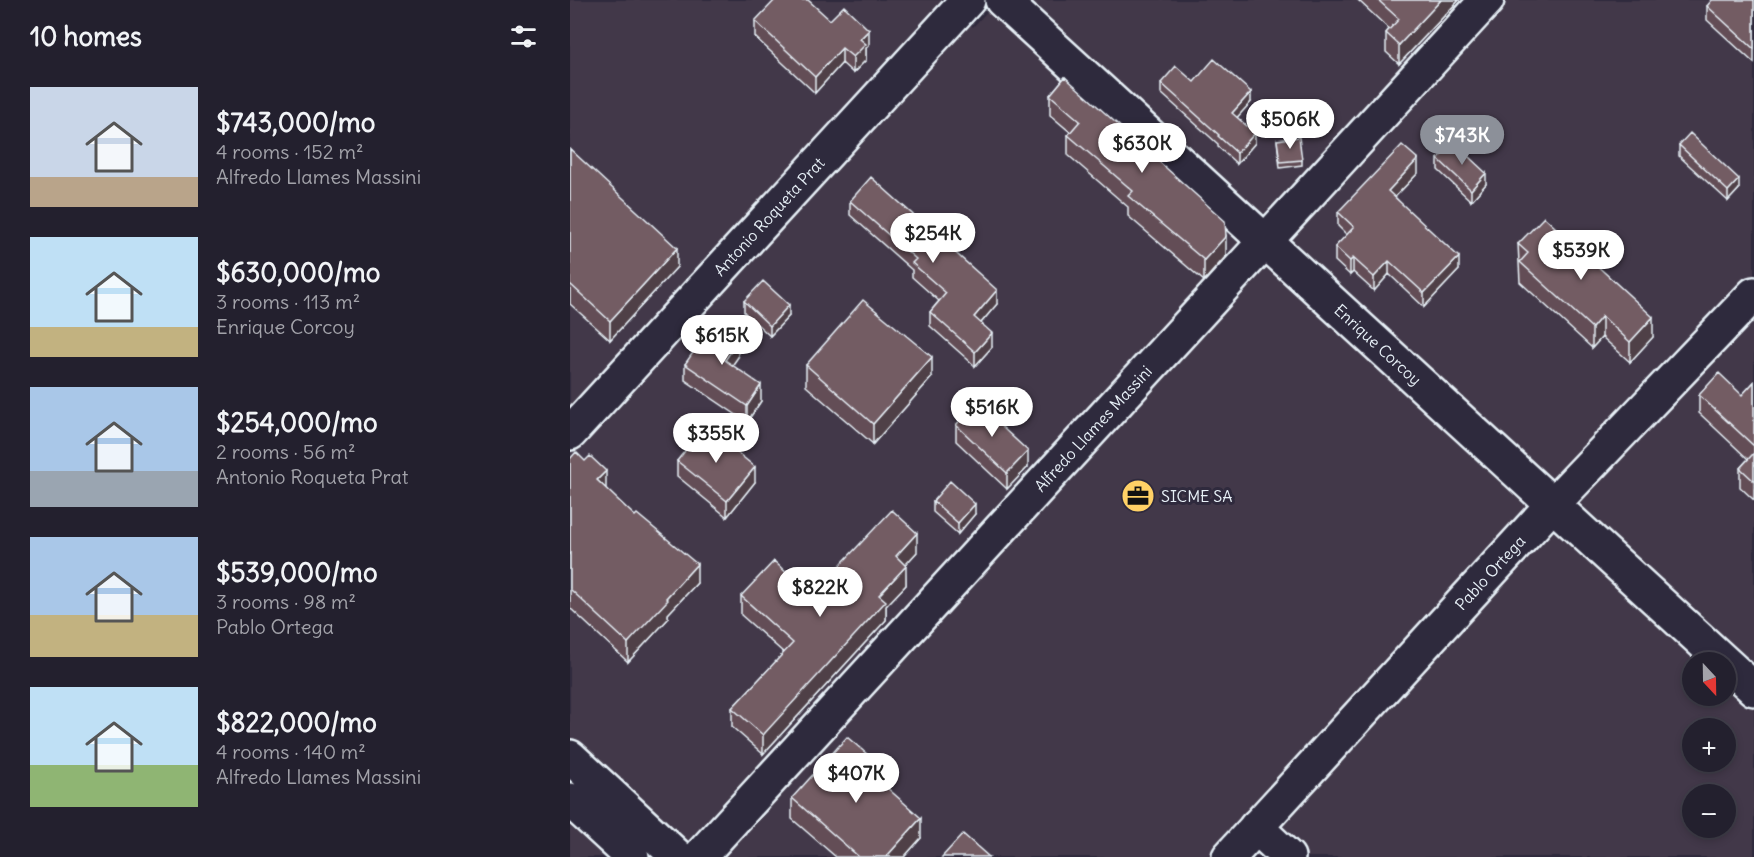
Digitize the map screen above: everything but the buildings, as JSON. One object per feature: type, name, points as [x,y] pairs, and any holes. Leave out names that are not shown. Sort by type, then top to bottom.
[{"type":"street","name":"Antonio Roqueta Prat","points":[[570,433],[968,0]]},
{"type":"street","name":"Enrique Corcoy","points":[[1002,0],[1754,689]]},
{"type":"street","name":"Alfredo Llames Massini","points":[[699,857],[1487,0]]},
{"type":"street","name":"Pablo Ortega","points":[[1229,857],[1553,504],[1754,294]]},
{"type":"street","points":[[570,757],[678,857]]},
{"type":"street","points":[[570,800],[632,857]]},
{"type":"street","points":[[1256,827],[1288,857]]},
{"type":"shaded area","points":[[570,0],[943,0],[973,27],[998,0],[1754,0],[1754,857],[570,857]]},
{"type":"place","name":"SICME SA","points":[[1138,496]]}]
